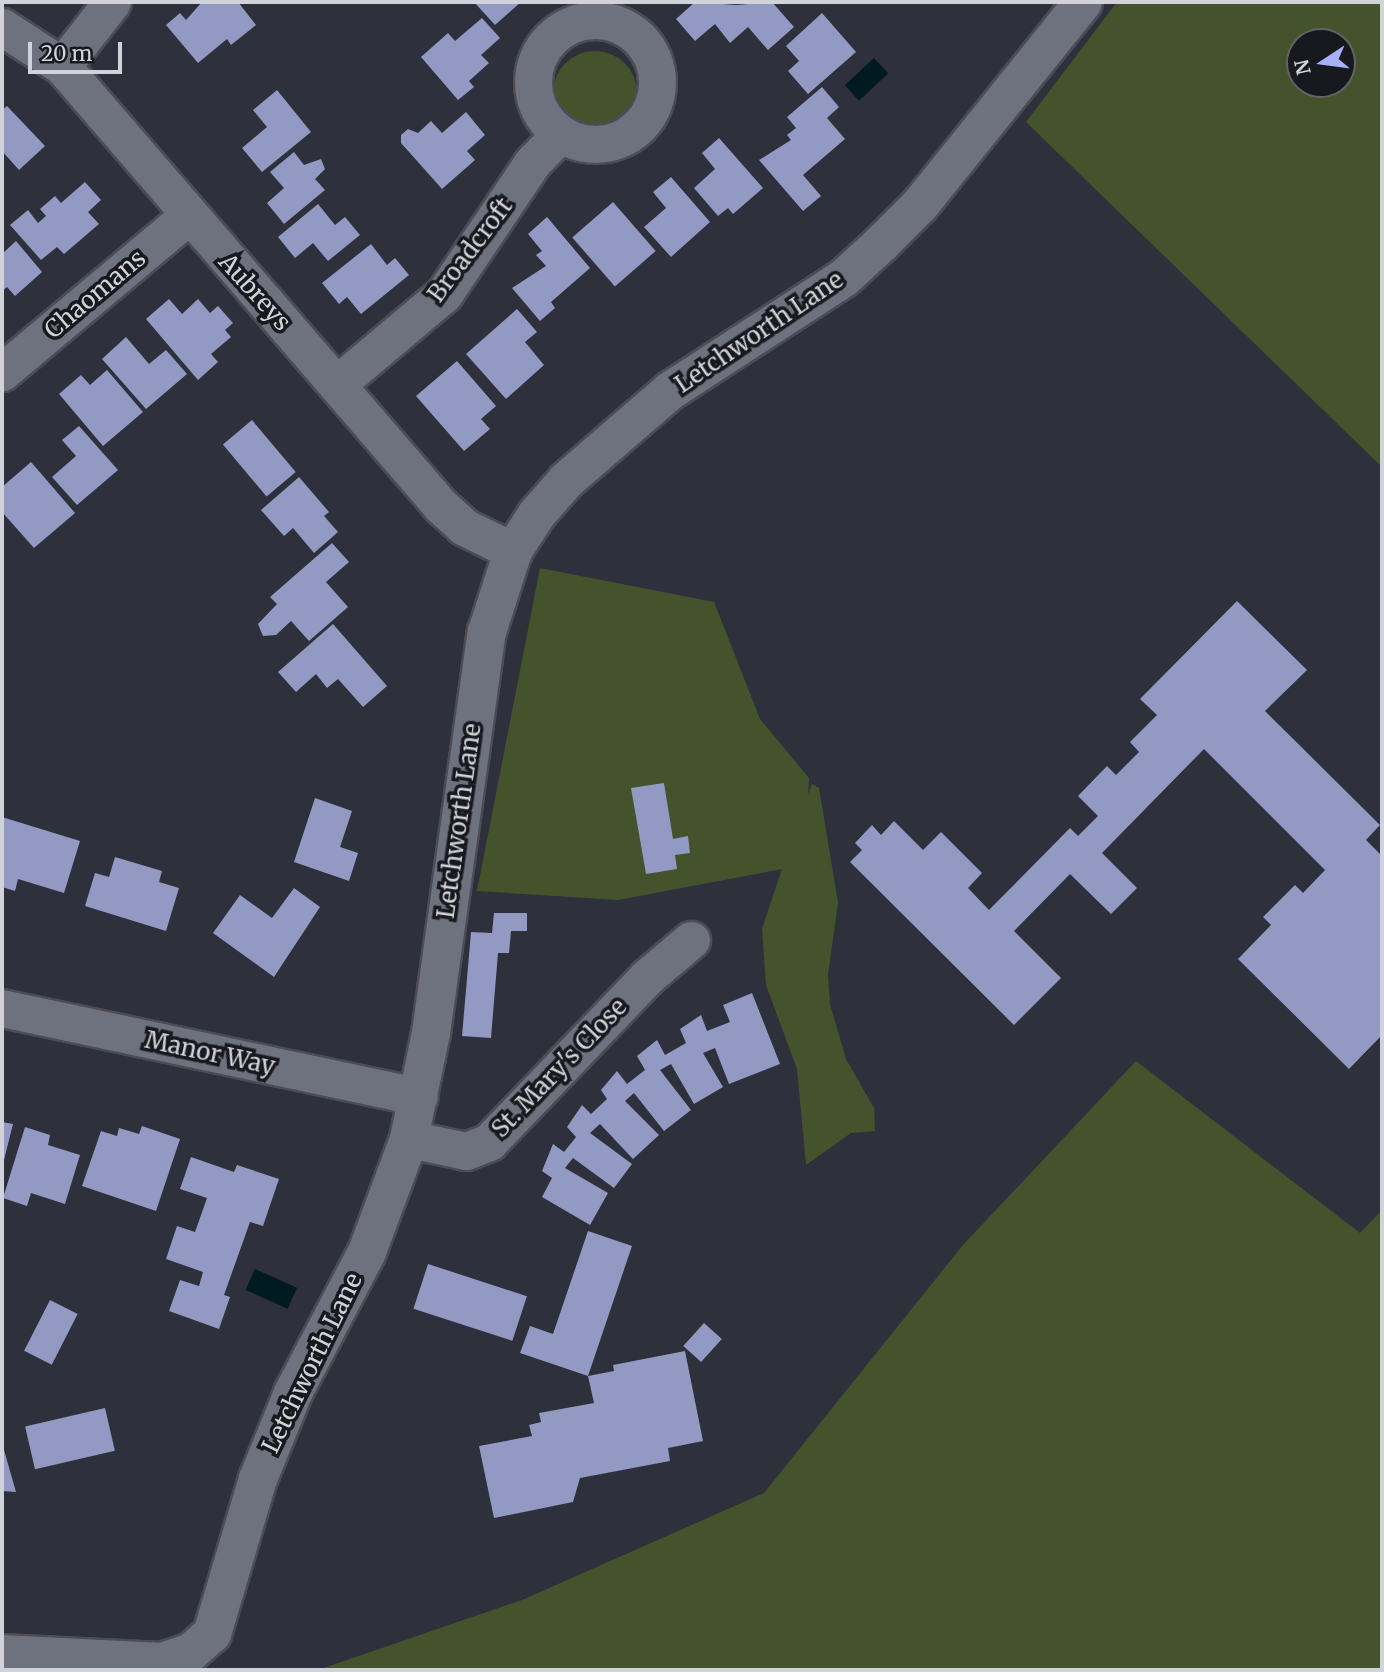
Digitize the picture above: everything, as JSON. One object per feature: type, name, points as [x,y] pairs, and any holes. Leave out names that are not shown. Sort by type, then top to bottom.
[{"type":"street","points":[[62,66],[112,2]]},
{"type":"street","name":"Letchworth Lane","points":[[2,1654],[164,1666],[191,1651],[212,1634],[273,1441],[293,1391],[367,1252],[409,1139],[419,1097],[487,632],[513,551],[567,480],[670,391],[844,278],[882,243],[920,205],[1083,2]]},
{"type":"street","name":"Aubreys","points":[[2,27],[62,66],[187,217],[337,384],[441,506],[464,527],[513,551]]},
{"type":"street","name":"Broadcroft","points":[[337,384],[444,294],[532,163],[560,134]]},
{"type":"street","name":"Chaomans","points":[[2,372],[187,217]]},
{"type":"street","name":"St. Mary's Close","points":[[409,1139],[466,1151],[489,1142],[646,978],[691,940]]},
{"type":"street","name":"Manor Way","points":[[2,1007],[419,1097]]},
{"type":"green space","points":[[1117,2],[1382,2],[1382,467],[1026,122]]},
{"type":"green space","points":[[595,51],[611,54],[625,63],[634,77],[637,93],[634,109],[625,123],[611,132],[595,135],[579,132],[565,123],[556,109],[553,93],[556,77],[565,63],[579,54]]},
{"type":"green space","points":[[540,568],[714,602],[760,719],[809,778],[808,794],[812,784],[819,788],[838,903],[828,974],[830,1004],[846,1059],[874,1108],[875,1131],[851,1133],[806,1165],[797,1069],[766,985],[762,929],[782,869],[618,900],[477,891]]},
{"type":"green space","points":[[1136,1061],[1360,1233],[1382,1210],[1382,1670],[318,1670],[522,1600],[764,1493],[963,1245]]},
{"type":"water","points":[[874,58],[888,73],[859,101],[845,85]]},
{"type":"water","points":[[255,1269],[297,1288],[288,1309],[246,1290]]},
{"type":"building","points":[[202,2],[238,2],[256,25],[231,45],[227,39],[198,63],[166,25],[180,13],[186,20]]},
{"type":"building","points":[[474,2],[521,2],[495,25]]},
{"type":"building","points":[[695,2],[736,5],[772,2],[794,27],[768,50],[748,27],[730,43],[715,24],[695,41],[676,19]]},
{"type":"building","points":[[822,13],[856,52],[808,94],[788,71],[799,61],[786,46]]},
{"type":"building","points":[[482,18],[500,38],[481,55],[489,63],[469,81],[474,87],[458,100],[421,57],[448,33],[455,41]]},
{"type":"building","points":[[822,87],[839,107],[827,118],[845,139],[803,175],[821,196],[803,211],[759,160],[791,140],[787,135],[796,128],[787,117]]},
{"type":"building","points":[[277,90],[311,132],[262,172],[242,148],[267,127],[253,110]]},
{"type":"building","points":[[7,106],[45,146],[19,170],[2,151],[2,110]]},
{"type":"building","points":[[466,112],[485,135],[467,151],[475,160],[442,189],[401,143],[401,135],[408,129],[418,133],[431,121],[442,133]]},
{"type":"building","points":[[719,138],[763,188],[733,214],[728,208],[718,216],[694,188],[715,169],[702,153]]},
{"type":"building","points":[[294,152],[304,165],[321,159],[325,169],[315,179],[325,190],[284,224],[267,203],[284,188],[270,172]]},
{"type":"building","points":[[671,177],[710,222],[671,257],[644,227],[666,208],[653,192]]},
{"type":"building","points":[[85,182],[101,200],[88,212],[99,224],[64,254],[57,247],[41,260],[10,225],[28,210],[38,223],[46,216],[40,209],[55,196],[61,203]]},
{"type":"building","points":[[613,202],[656,251],[615,286],[572,237]]},
{"type":"building","points":[[318,204],[335,225],[345,217],[360,235],[328,261],[313,243],[295,258],[278,237]]},
{"type":"building","points":[[547,217],[590,268],[551,302],[555,308],[540,321],[512,288],[546,266],[536,255],[542,251],[528,234]]},
{"type":"building","points":[[16,241],[42,272],[15,296],[7,287],[2,291],[2,254]]},
{"type":"building","points":[[371,244],[387,265],[395,258],[409,275],[361,314],[347,297],[339,304],[322,283]]},
{"type":"building","points":[[169,299],[182,314],[198,299],[210,313],[218,306],[233,323],[225,330],[231,337],[211,354],[218,362],[198,380],[146,319]]},
{"type":"building","points":[[517,309],[537,332],[525,342],[544,365],[506,399],[466,354]]},
{"type":"building","points":[[126,337],[149,364],[166,350],[187,374],[146,409],[102,359]]},
{"type":"building","points":[[457,361],[496,406],[481,419],[490,429],[464,451],[416,396]]},
{"type":"building","points":[[107,370],[143,412],[103,446],[59,394],[81,375],[90,385]]},
{"type":"building","points":[[252,420],[296,472],[267,497],[223,444]]},
{"type":"building","points":[[79,426],[118,470],[77,505],[52,477],[76,456],[62,440]]},
{"type":"building","points":[[31,462],[75,513],[34,548],[2,512],[2,487]]},
{"type":"building","points":[[299,477],[329,512],[324,516],[338,532],[314,553],[293,528],[284,536],[261,510]]},
{"type":"building","points":[[332,543],[349,562],[326,582],[348,607],[309,641],[291,621],[276,635],[263,636],[258,624],[277,604],[270,597]]},
{"type":"building","points":[[1237,601],[1307,670],[1265,711],[1380,825],[1366,840],[1382,856],[1382,1035],[1349,1069],[1238,959],[1271,925],[1263,917],[1295,885],[1303,893],[1325,870],[1204,749],[1102,853],[1137,888],[1111,914],[1070,874],[1014,931],[1061,978],[1014,1025],[850,862],[862,850],[855,843],[872,825],[881,835],[894,821],[923,850],[941,832],[982,873],[968,888],[989,910],[1070,828],[1078,836],[1098,816],[1078,796],[1107,766],[1116,775],[1139,752],[1130,742],[1157,715],[1140,699]]},
{"type":"building","points":[[333,624],[387,686],[363,707],[338,679],[327,688],[316,674],[296,692],[278,672]]},
{"type":"building","points":[[664,783],[673,839],[688,836],[690,853],[675,855],[677,869],[646,874],[631,788]]},
{"type":"building","points":[[315,798],[352,811],[340,847],[358,853],[349,881],[294,862]]},
{"type":"building","points":[[2,817],[80,841],[64,893],[18,879],[15,891],[2,887]]},
{"type":"building","points":[[115,857],[162,871],[159,882],[179,888],[166,931],[85,906],[95,873],[109,877]]},
{"type":"building","points":[[294,888],[320,907],[274,977],[213,933],[240,895],[272,918]]},
{"type":"building","points":[[494,913],[527,913],[527,931],[511,931],[509,953],[498,953],[491,1038],[462,1036],[471,932],[492,933]]},
{"type":"building","points":[[752,993],[780,1064],[729,1084],[715,1048],[703,1053],[723,1087],[694,1104],[671,1064],[660,1070],[691,1110],[664,1131],[634,1093],[625,1101],[659,1135],[633,1159],[600,1124],[590,1133],[632,1164],[614,1188],[573,1158],[565,1168],[608,1193],[590,1225],[542,1197],[552,1178],[542,1171],[553,1144],[564,1152],[576,1137],[567,1127],[582,1105],[591,1114],[607,1099],[601,1090],[617,1071],[627,1084],[645,1070],[637,1056],[657,1040],[665,1055],[686,1043],[680,1029],[701,1015],[707,1031],[730,1022],[723,1005]]},
{"type":"building","points":[[2,1122],[13,1124],[3,1164],[2,1164]]},
{"type":"building","points":[[142,1126],[180,1139],[156,1211],[82,1186],[101,1131],[117,1136],[119,1128],[139,1134]]},
{"type":"building","points":[[25,1127],[50,1135],[48,1145],[80,1155],[65,1204],[31,1193],[27,1206],[3,1198]]},
{"type":"building","points":[[191,1157],[234,1172],[237,1165],[279,1179],[263,1226],[250,1222],[224,1295],[230,1297],[219,1329],[169,1311],[180,1280],[199,1286],[203,1272],[166,1259],[177,1226],[195,1232],[207,1198],[180,1189]]},
{"type":"building","points":[[588,1231],[632,1246],[588,1376],[520,1353],[530,1326],[553,1334]]},
{"type":"building","points":[[428,1264],[527,1296],[512,1341],[413,1309]]},
{"type":"building","points":[[50,1300],[78,1314],[52,1365],[24,1351]]},
{"type":"building","points":[[704,1323],[722,1339],[701,1362],[683,1346]]},
{"type":"building","points":[[685,1351],[703,1441],[668,1448],[670,1461],[580,1478],[573,1502],[494,1518],[479,1446],[532,1436],[529,1425],[541,1422],[539,1413],[594,1403],[588,1376],[614,1371],[613,1365]]},
{"type":"building","points":[[105,1408],[115,1451],[35,1469],[25,1426]]},
{"type":"building","points":[[2,1449],[4,1450],[16,1492],[2,1491]]}]
